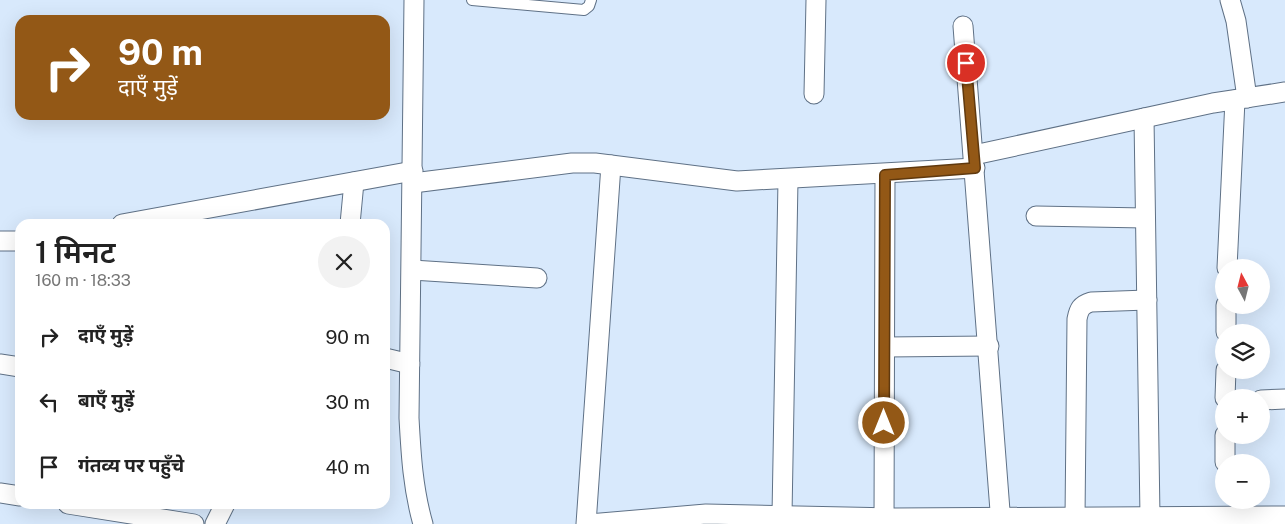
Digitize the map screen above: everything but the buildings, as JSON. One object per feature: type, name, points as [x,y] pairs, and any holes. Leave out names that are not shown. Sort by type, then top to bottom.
[{"type":"street","points":[[414,0],[409,418],[412,472],[416,500],[424,524]]},
{"type":"street","points":[[814,94],[816,0]]},
{"type":"street","points":[[1228,259],[1241,99],[1236,21],[1230,0]]},
{"type":"street","points":[[963,26],[975,162],[1001,521]]},
{"type":"street","points":[[150,219],[354,182],[572,163],[611,165],[737,182],[885,175],[975,162],[1144,118],[1285,92]]},
{"type":"street","points":[[1144,118],[1150,517]]},
{"type":"street","points":[[611,165],[588,524],[706,514],[782,515],[884,521],[1001,521],[1150,517],[1218,509]]},
{"type":"street","points":[[884,521],[885,175]]},
{"type":"street","points":[[782,515],[788,180]]},
{"type":"street","points":[[350,219],[354,182]]},
{"type":"street","points":[[1036,216],[1145,218]]},
{"type":"street","points":[[0,242],[15,241]]},
{"type":"street","points":[[412,270],[538,278]]},
{"type":"street","points":[[1075,518],[1077,319],[1079,310],[1083,305],[1091,302],[1147,300]]},
{"type":"street","points":[[885,347],[989,346]]},
{"type":"street","points":[[390,359],[410,364]]},
{"type":"street","points":[[0,364],[15,366]]},
{"type":"street","points":[[1270,400],[1285,399]]},
{"type":"street","points":[[0,493],[15,495]]},
{"type":"street","points":[[106,509],[194,524]]},
{"type":"street","points":[[215,524],[222,509]]},
{"type":"street","points":[[1233,509],[1285,516]]},
{"type":"lane","points":[[472,0],[584,10],[589,6],[591,0]]},
{"type":"route","points":[[884,423],[885,175],[975,168],[966,63]]}]
